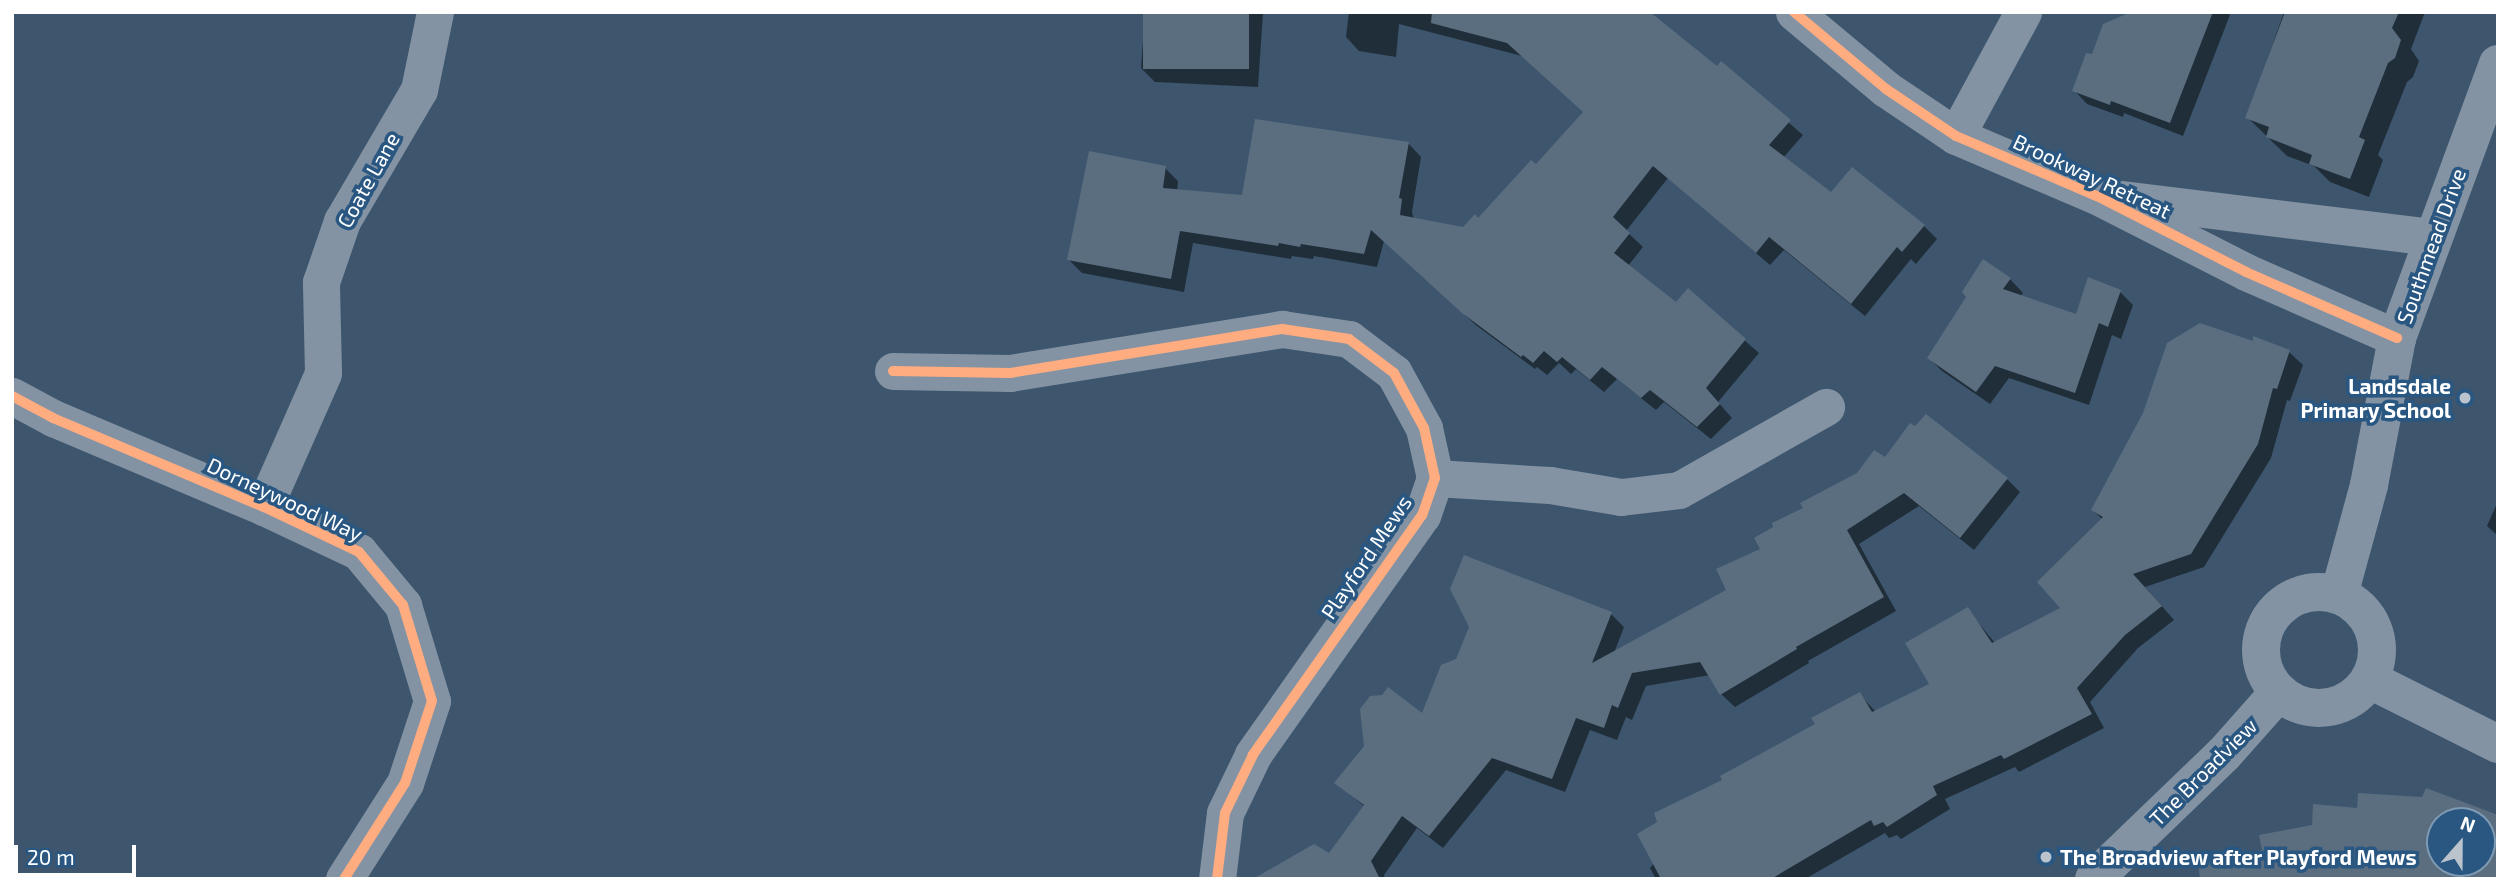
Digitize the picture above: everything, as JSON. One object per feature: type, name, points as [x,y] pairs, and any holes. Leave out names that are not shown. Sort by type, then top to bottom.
[{"type":"street","name":"Coate Lane","points":[[264,507],[323,373],[321,282],[342,220],[419,90],[435,12]]},
{"type":"street","name":"Brookway Retreat","points":[[1794,12],[1886,89],[1956,136],[2097,196],[2246,272],[2397,338]]},
{"type":"street","points":[[1956,136],[2023,12]]},
{"type":"street","name":"Southmead Drive","points":[[2339,595],[2370,485],[2397,338],[2498,64]]},
{"type":"street","name":"Brookway Retreat","points":[[2097,196],[2433,237]]},
{"type":"street","points":[[893,371],[1010,373],[1282,329],[1349,339],[1394,373],[1424,428],[1435,478],[1550,485],[1620,497],[1679,490],[1826,407]]},
{"type":"street","name":"Dorneywood Way","points":[[12,396],[53,418],[264,507],[359,552],[403,605],[432,701],[405,783],[344,879]]},
{"type":"street","name":"Playford Mews","points":[[1217,879],[1225,813],[1253,755],[1422,515],[1435,478]]},
{"type":"street","points":[[2325,592],[2339,595],[2367,615],[2378,647],[2376,665],[2370,680],[2356,696],[2337,705],[2317,708],[2297,703],[2279,692],[2270,681],[2263,661],[2262,639],[2266,625],[2279,608],[2297,596],[2325,592]]},
{"type":"street","points":[[2370,680],[2498,744]]},
{"type":"street","name":"The Broadview","points":[[2094,879],[2224,754],[2279,692]]},
{"type":"building","points":[[1143,12],[1249,12],[1249,69],[1143,69]]},
{"type":"building","points":[[1432,12],[1650,12],[1717,66],[1721,61],[1791,120],[1769,145],[1831,192],[1852,167],[1925,225],[1902,252],[1897,247],[1851,304],[1769,237],[1756,253],[1653,166],[1613,217],[1630,233],[1614,253],[1676,302],[1688,288],[1746,339],[1706,388],[1720,404],[1697,427],[1650,390],[1641,398],[1602,367],[1590,380],[1562,357],[1557,362],[1544,351],[1533,363],[1523,355],[1521,357],[1462,313],[1371,230],[1364,254],[1301,244],[1300,247],[1279,243],[1278,246],[1180,231],[1171,279],[1067,260],[1089,151],[1166,166],[1163,188],[1242,195],[1255,119],[1409,142],[1399,198],[1402,199],[1400,215],[1463,227],[1475,214],[1478,218],[1531,160],[1536,164],[1583,112],[1507,43],[1431,23]]},
{"type":"building","points":[[2131,12],[2213,12],[2170,123],[2111,101],[2110,105],[2072,91],[2086,53],[2092,54],[2103,24]]},
{"type":"building","points":[[2285,12],[2399,12],[2392,28],[2401,40],[2395,58],[2388,63],[2359,137],[2365,140],[2350,179],[2309,164],[2312,155],[2266,137],[2269,127],[2245,118]]},
{"type":"building","points":[[1983,259],[2011,278],[2003,289],[2076,314],[2088,277],[2121,290],[2108,327],[2099,323],[2075,393],[1995,366],[1976,392],[1927,358],[1966,297],[1962,292]]},
{"type":"building","points":[[2200,323],[2253,341],[2253,336],[2290,350],[2277,389],[2273,388],[2258,444],[2191,554],[2133,574],[2162,606],[2125,635],[2077,688],[2092,714],[2004,759],[2001,755],[1933,786],[1937,795],[1887,827],[1883,822],[1874,826],[1871,820],[1771,879],[1661,879],[1637,834],[1657,822],[1654,813],[1722,780],[1720,776],[1815,724],[1811,718],[1860,692],[1872,712],[1929,684],[1905,643],[1968,607],[1992,643],[2060,608],[2037,582],[2103,517],[2091,510],[2143,413],[2167,343]]},
{"type":"building","points":[[1926,414],[2008,478],[1960,538],[1904,493],[1847,530],[1884,597],[1796,647],[1797,649],[1720,695],[1700,662],[1632,673],[1618,708],[1612,705],[1604,728],[1576,718],[1552,779],[1492,758],[1429,836],[1402,816],[1371,861],[1380,879],[1253,879],[1314,844],[1329,853],[1364,805],[1334,783],[1364,746],[1360,709],[1370,696],[1382,695],[1388,687],[1422,713],[1441,665],[1456,659],[1469,627],[1450,589],[1464,555],[1612,612],[1592,663],[1726,590],[1716,569],[1760,549],[1754,538],[1773,527],[1772,523],[1803,508],[1800,503],[1857,473],[1874,450],[1885,457],[1910,423],[1915,426]]},
{"type":"building","points":[[2426,788],[2477,807],[2426,807],[2426,877],[2496,877],[2496,814],[2498,815],[2498,879],[2200,879],[2198,862],[2262,850],[2259,835],[2312,825],[2313,804],[2357,808],[2358,793],[2422,797]]},
{"type":"cycle path","points":[[1794,12],[1886,89],[1956,136],[2097,196],[2246,272],[2397,338]]},
{"type":"cycle path","points":[[893,371],[1010,373],[1282,329],[1349,339],[1394,373],[1424,428],[1435,478],[1422,515],[1253,755],[1225,813],[1217,879]]},
{"type":"cycle path","points":[[12,396],[53,418],[264,507],[359,552],[403,605],[432,701],[405,783],[344,879]]},
{"type":"place","name":"Landsdale Primary School","points":[[2465,398]]},
{"type":"place","name":"The Broadview after Playford Mews","points":[[2046,857]]}]
